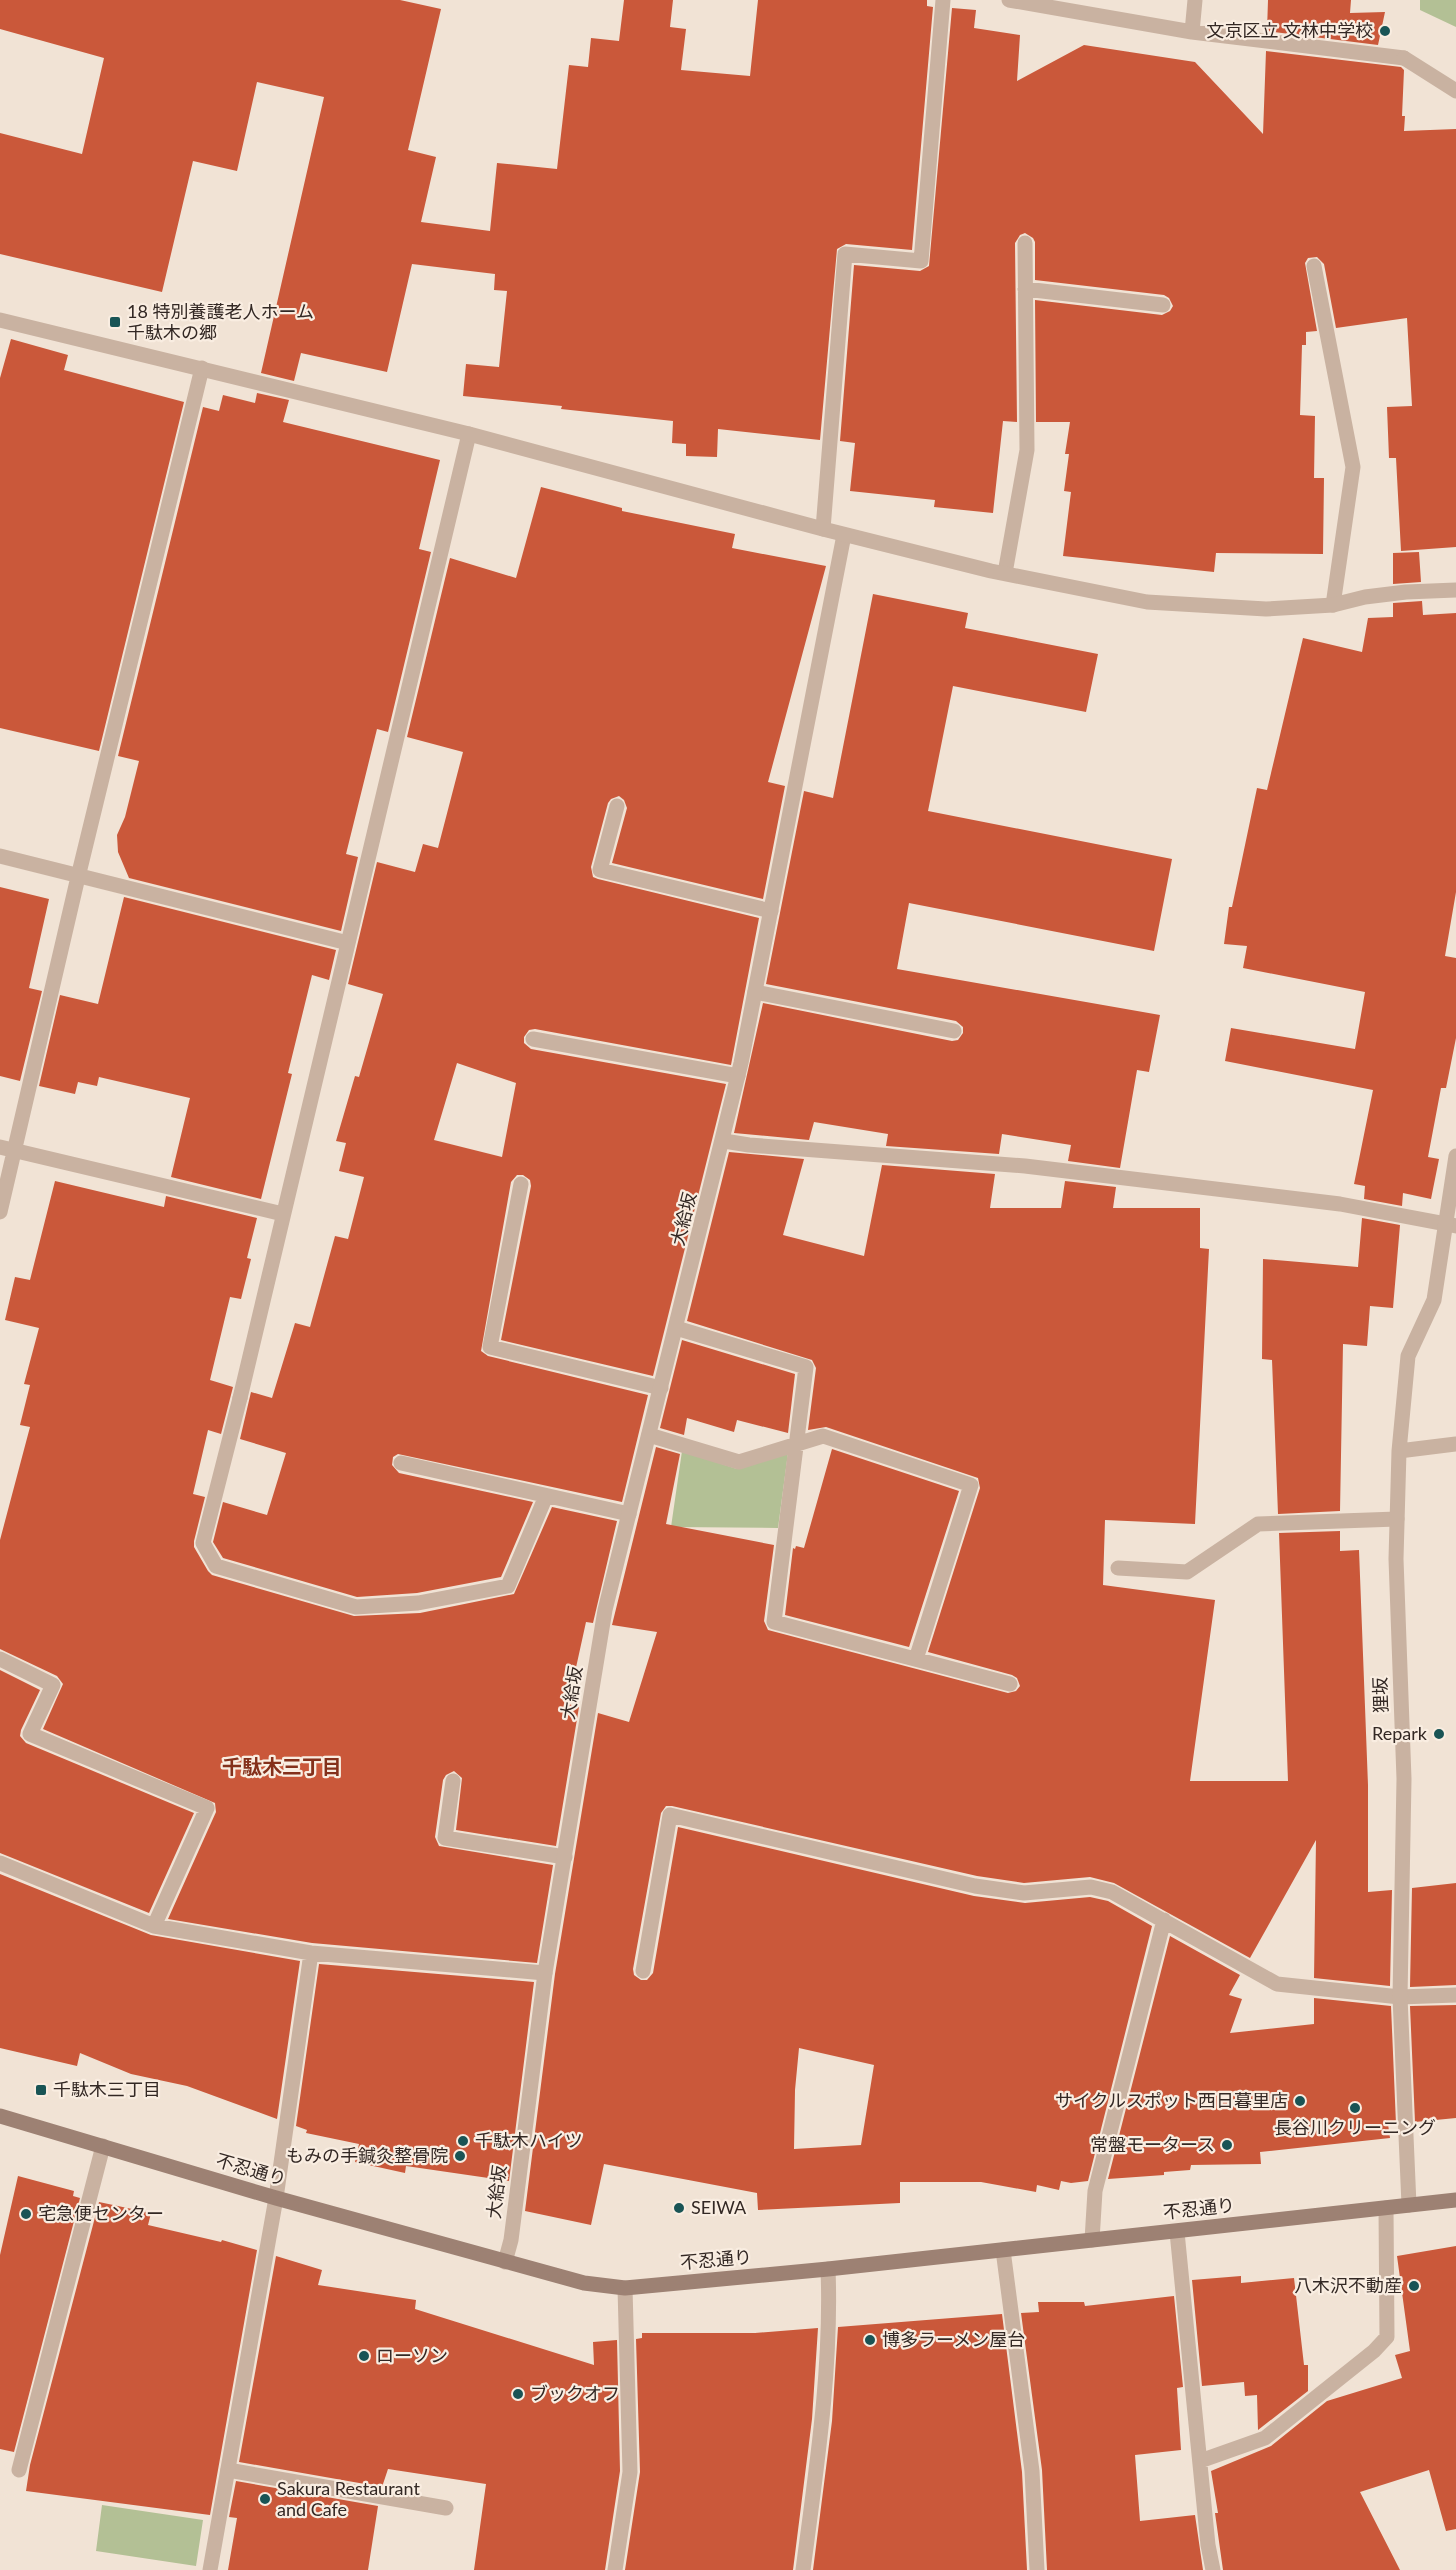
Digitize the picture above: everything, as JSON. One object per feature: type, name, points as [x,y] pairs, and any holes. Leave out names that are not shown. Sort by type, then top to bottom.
[{"type":"main road","name":"不忍通り","points":[[0,2116],[276,2198],[505,2262],[584,2283],[625,2288],[828,2269],[1456,2200]]},
{"type":"street","points":[[824,529],[845,254],[921,261],[943,0]]},
{"type":"street","points":[[1009,0],[1056,4],[1192,32],[1404,58],[1456,91]]},
{"type":"street","points":[[1192,32],[1195,0]]},
{"type":"street","points":[[1005,573],[1027,450],[1025,243]]},
{"type":"street","points":[[1314,266],[1353,467],[1334,605]]},
{"type":"street","points":[[1025,289],[1163,305]]},
{"type":"street","points":[[0,320],[470,434],[844,535],[1005,573],[1147,602],[1266,609],[1334,605],[1365,597],[1406,592],[1456,590]]},
{"type":"street","points":[[0,1212],[7,1149],[78,877],[202,368]]},
{"type":"street","points":[[470,434],[240,1398],[203,1543],[216,1566],[356,1607],[418,1603],[508,1586],[546,1496]]},
{"type":"street","name":"大給坂","points":[[505,2262],[511,2240],[545,1973],[605,1610],[724,1141],[844,535]]},
{"type":"street","points":[[617,806],[600,870],[771,911]]},
{"type":"street","points":[[0,856],[348,943]]},
{"type":"street","points":[[755,992],[954,1031]]},
{"type":"street","points":[[533,1039],[738,1076]]},
{"type":"street","points":[[724,1141],[749,1146],[1036,1167],[1340,1204],[1450,1226]]},
{"type":"street","points":[[7,1149],[283,1214]]},
{"type":"street","name":"狸坂","points":[[1409,2205],[1400,1997],[1404,1779],[1397,1519],[1399,1451],[1408,1356],[1434,1300],[1450,1226],[1456,1156]]},
{"type":"street","points":[[521,1184],[490,1347],[661,1388]]},
{"type":"street","points":[[676,1328],[806,1367],[774,1622],[1010,1684]]},
{"type":"street","points":[[649,1434],[739,1462],[823,1436],[971,1485],[916,1659]]},
{"type":"street","points":[[1399,1451],[1456,1444]]},
{"type":"street","points":[[401,1463],[629,1514]]},
{"type":"street","points":[[1118,1568],[1187,1572],[1258,1524],[1397,1519]]},
{"type":"street","points":[[0,1659],[53,1685],[30,1734],[207,1808],[154,1926]]},
{"type":"street","points":[[453,1781],[445,1838],[565,1857]]},
{"type":"street","points":[[643,1971],[670,1815],[975,1886],[1024,1893],[1091,1887],[1112,1892],[1277,1984],[1400,1997],[1456,1995]]},
{"type":"street","points":[[0,1863],[154,1926],[311,1953],[545,1973]]},
{"type":"street","points":[[1092,2240],[1095,2191],[1164,1920]]},
{"type":"street","points":[[210,2570],[276,2198],[311,1953]]},
{"type":"street","points":[[19,2470],[103,2146]]},
{"type":"street","points":[[1200,2461],[1265,2438],[1374,2351],[1387,2337],[1386,2208]]},
{"type":"street","points":[[1177,2232],[1208,2545],[1213,2570]]},
{"type":"street","points":[[1003,2250],[1032,2471],[1037,2570]]},
{"type":"street","points":[[803,2570],[824,2386],[830,2307],[828,2269]]},
{"type":"street","points":[[615,2570],[630,2472],[625,2288]]},
{"type":"street","points":[[228,2470],[446,2508]]},
{"type":"green space","points":[[1420,0],[1456,0],[1456,27],[1420,10]]},
{"type":"green space","points":[[682,1451],[737,1469],[788,1453],[778,1528],[671,1527]]},
{"type":"green space","points":[[102,2505],[203,2520],[196,2566],[96,2551]]},
{"type":"building","points":[[0,0],[400,0],[441,9],[408,150],[436,157],[421,222],[490,231],[497,163],[557,169],[569,65],[588,67],[591,38],[619,41],[624,0],[673,0],[670,27],[686,29],[681,70],[750,76],[758,0],[927,0],[927,6],[933,7],[912,250],[846,244],[837,249],[820,440],[718,429],[717,457],[686,456],[686,444],[672,443],[673,421],[463,396],[466,364],[499,367],[507,291],[494,290],[495,274],[412,264],[387,372],[301,353],[294,381],[261,373],[324,97],[257,82],[237,171],[193,161],[162,292],[0,254],[0,133],[82,154],[104,58],[0,29]]},
{"type":"building","points":[[1268,0],[1351,0],[1350,13],[1385,12],[1378,45],[1267,31]]},
{"type":"building","points":[[952,8],[976,10],[974,28],[1020,35],[1017,81],[1084,45],[1195,62],[1263,134],[1266,51],[1401,67],[1404,70],[1402,116],[1405,116],[1404,131],[1456,129],[1456,547],[1401,551],[1396,458],[1389,458],[1387,407],[1412,406],[1407,318],[1336,328],[1324,264],[1317,257],[1308,258],[1305,263],[1317,331],[1306,332],[1306,345],[1302,345],[1300,415],[1315,416],[1314,478],[1324,478],[1323,554],[1216,553],[1214,572],[1063,556],[1071,492],[1064,491],[1069,454],[1065,454],[1070,422],[1036,422],[1035,300],[1162,315],[1170,311],[1173,306],[1169,298],[1164,295],[1035,280],[1035,242],[1025,233],[1020,235],[1015,243],[1017,422],[1003,421],[993,513],[934,507],[935,500],[850,491],[855,443],[840,441],[854,265],[920,271],[929,266]]},
{"type":"building","points":[[11,339],[68,355],[64,370],[184,402],[99,751],[0,728],[0,378]]},
{"type":"building","points":[[257,393],[289,400],[283,422],[440,460],[419,549],[431,552],[388,732],[377,729],[346,854],[358,857],[341,931],[129,878],[118,852],[117,835],[125,817],[139,761],[118,756],[203,407],[219,411],[223,395],[255,403]]},
{"type":"building","points":[[541,487],[622,508],[622,511],[735,534],[732,548],[826,566],[768,782],[785,786],[763,899],[612,863],[627,808],[624,800],[619,796],[608,803],[591,867],[593,877],[598,879],[759,918],[731,1065],[535,1029],[529,1030],[524,1037],[524,1043],[531,1049],[726,1084],[653,1376],[501,1340],[531,1186],[530,1180],[523,1175],[517,1175],[511,1182],[481,1351],[488,1356],[648,1395],[622,1502],[398,1454],[393,1457],[392,1465],[399,1473],[533,1502],[501,1577],[417,1593],[357,1597],[223,1558],[213,1542],[223,1502],[267,1515],[286,1453],[240,1439],[251,1392],[272,1398],[295,1323],[310,1327],[335,1236],[348,1239],[364,1177],[339,1171],[346,1143],[336,1141],[355,1076],[359,1077],[383,994],[348,984],[377,862],[415,872],[423,844],[438,848],[463,752],[407,737],[450,558],[516,578]],"holes":[[[457,1063],[516,1083],[502,1157],[434,1140]]]},
{"type":"building","points":[[1419,552],[1421,582],[1393,584],[1393,553]]},
{"type":"building","points":[[873,594],[968,613],[965,628],[1098,654],[1086,712],[953,686],[928,811],[1172,859],[1154,951],[909,903],[897,969],[1160,1015],[1149,1072],[1137,1070],[1120,1168],[1068,1161],[1071,1145],[1002,1134],[999,1154],[886,1146],[888,1134],[814,1122],[809,1140],[734,1133],[763,1003],[952,1041],[958,1040],[963,1033],[963,1027],[956,1021],[766,984],[804,791],[833,798]]},
{"type":"building","points":[[1422,601],[1423,615],[1456,613],[1456,892],[1445,956],[1456,958],[1456,1038],[1446,1088],[1441,1088],[1428,1157],[1439,1159],[1431,1199],[1403,1193],[1402,1206],[1364,1199],[1365,1186],[1354,1184],[1373,1090],[1225,1061],[1231,1028],[1355,1049],[1365,992],[1243,968],[1247,946],[1224,944],[1229,907],[1232,907],[1257,788],[1267,790],[1303,638],[1362,652],[1368,618],[1393,617],[1393,603]]},
{"type":"building","points":[[0,887],[49,899],[29,988],[42,991],[20,1081],[0,1076]]},
{"type":"building","points":[[124,897],[336,950],[329,980],[312,975],[288,1073],[292,1074],[261,1199],[171,1177],[190,1098],[99,1077],[97,1086],[78,1082],[75,1094],[39,1086],[60,995],[98,1004]]},
{"type":"building","points":[[729,1152],[804,1159],[783,1235],[864,1256],[882,1165],[995,1174],[990,1208],[1061,1208],[1065,1181],[1116,1187],[1113,1208],[1200,1208],[1200,1248],[1209,1249],[1195,1524],[1105,1520],[1103,1585],[1215,1600],[1190,1781],[1288,1781],[1279,1533],[1340,1531],[1340,1551],[1359,1550],[1368,1785],[1368,1892],[1392,1890],[1390,1986],[1314,1978],[1316,1840],[1250,1958],[1114,1883],[1090,1877],[1024,1883],[977,1876],[666,1806],[661,1813],[633,1969],[634,1975],[641,1980],[647,1980],[653,1973],[678,1827],[974,1896],[1025,1903],[1090,1897],[1108,1901],[1152,1926],[1088,2181],[1071,2183],[1061,2181],[1059,2190],[1037,2185],[1036,2192],[981,2182],[900,2182],[900,2203],[758,2210],[757,2193],[604,2164],[591,2225],[525,2211],[555,1974],[598,1713],[629,1722],[657,1632],[612,1625],[656,1447],[680,1454],[666,1524],[774,1545],[764,1621],[768,1630],[1008,1693],[1016,1691],[1020,1686],[1017,1678],[1012,1675],[928,1652],[980,1488],[978,1478],[826,1427],[808,1430],[816,1368],[812,1360],[687,1321]],"holes":[[[799,2048],[874,2065],[861,2145],[794,2149],[795,2090]]]},
{"type":"building","points":[[55,1181],[164,1207],[166,1196],[257,1218],[247,1258],[251,1259],[241,1299],[230,1297],[210,1380],[233,1387],[221,1434],[208,1430],[193,1494],[205,1497],[194,1547],[212,1575],[354,1616],[420,1613],[514,1594],[552,1507],[617,1521],[593,1623],[586,1622],[568,1704],[579,1707],[556,1846],[456,1830],[462,1778],[454,1771],[446,1775],[443,1780],[435,1837],[439,1846],[553,1865],[537,1963],[312,1943],[168,1919],[216,1812],[215,1803],[43,1729],[63,1684],[57,1676],[0,1649],[0,1540],[30,1427],[20,1425],[30,1385],[24,1384],[39,1328],[5,1320],[15,1277],[30,1280]]},
{"type":"building","points":[[1362,1218],[1400,1225],[1393,1308],[1370,1306],[1367,1346],[1343,1344],[1340,1511],[1278,1514],[1272,1360],[1262,1359],[1263,1259],[1358,1267]]},
{"type":"building","points":[[682,1340],[795,1374],[788,1433],[737,1420],[734,1432],[687,1418],[684,1435],[660,1428]]},
{"type":"building","points":[[832,1449],[959,1491],[909,1647],[785,1615],[793,1548],[795,1549],[796,1546],[804,1548]]},
{"type":"building","points":[[0,1670],[40,1690],[21,1730],[20,1736],[26,1743],[194,1813],[149,1913],[0,1853]]},
{"type":"building","points":[[0,1874],[151,1935],[300,1961],[277,2119],[187,2086],[131,2074],[80,2053],[77,2066],[0,2048]]},
{"type":"building","points":[[1456,1883],[1456,1985],[1410,1987],[1412,1888]]},
{"type":"building","points":[[1170,1936],[1240,1975],[1229,1995],[1242,1999],[1230,2033],[1314,2024],[1314,1998],[1391,2006],[1396,2124],[1388,2124],[1390,2138],[1260,2152],[1261,2164],[1191,2165],[1190,2170],[1164,2172],[1164,2175],[1108,2179]]},
{"type":"building","points":[[319,1964],[534,1982],[509,2181],[406,2166],[405,2173],[355,2162],[359,2144],[306,2133],[307,2130],[296,2126]]},
{"type":"building","points":[[1456,2005],[1456,2118],[1415,2122],[1410,2006]]},
{"type":"building","points":[[18,2176],[74,2191],[73,2196],[80,2198],[14,2452],[0,2449],[0,2255]]},
{"type":"building","points":[[99,2202],[151,2213],[148,2225],[221,2242],[222,2240],[257,2250],[210,2515],[26,2491],[30,2465]]},
{"type":"building","points":[[1456,2246],[1456,2529],[1446,2531],[1429,2470],[1360,2492],[1400,2570],[1223,2570],[1215,2513],[1218,2513],[1211,2471],[1271,2446],[1327,2401],[1402,2378],[1395,2355],[1410,2351],[1397,2256]]},
{"type":"building","points":[[276,2256],[322,2270],[318,2285],[416,2300],[415,2309],[594,2365],[593,2342],[617,2340],[620,2471],[605,2570],[474,2570],[486,2484],[388,2469],[382,2487],[239,2462]]},
{"type":"building","points":[[1241,2276],[1241,2283],[1294,2278],[1304,2365],[1308,2365],[1308,2391],[1258,2430],[1257,2395],[1245,2396],[1244,2382],[1202,2386],[1192,2280]]},
{"type":"building","points":[[1174,2296],[1183,2387],[1177,2388],[1181,2450],[1135,2455],[1140,2521],[1195,2515],[1203,2570],[1047,2570],[1042,2470],[1021,2313],[1039,2312],[1038,2302],[1084,2302],[1085,2306]]},
{"type":"building","points":[[1002,2314],[1022,2472],[1027,2570],[813,2570],[832,2421],[838,2327]]},
{"type":"building","points":[[818,2328],[812,2419],[793,2570],[625,2570],[640,2472],[636,2339],[642,2338],[642,2333],[755,2333]]},
{"type":"building","points":[[236,2481],[378,2506],[368,2570],[228,2570],[237,2518],[229,2517]]},
{"type":"place","name":"文京区立 文林中学校","points":[[1385,31]]},
{"type":"place","name":"18 特別養護老人ホーム 千駄木の郷","points":[[115,322]]},
{"type":"place","name":"Repark","points":[[1439,1734]]},
{"type":"place","name":"千駄木三丁目","points":[[41,2090]]},
{"type":"place","name":"サイクルスポット西日暮里店","points":[[1300,2101]]},
{"type":"place","name":"長谷川クリーニング","points":[[1355,2108]]},
{"type":"place","name":"千駄木ハイツ","points":[[463,2141]]},
{"type":"place","name":"常盤モータース","points":[[1227,2145]]},
{"type":"place","name":"もみの手鍼灸整骨院","points":[[460,2156]]},
{"type":"place","name":"SEIWA","points":[[679,2208]]},
{"type":"place","name":"宅急便センター","points":[[26,2214]]},
{"type":"place","name":"八木沢不動産","points":[[1414,2286]]},
{"type":"place","name":"博多ラーメン屋台","points":[[870,2340]]},
{"type":"place","name":"ローソン","points":[[364,2356]]},
{"type":"place","name":"ブックオフ","points":[[518,2394]]},
{"type":"place","name":"Sakura Restaurant and Cafe","points":[[265,2499]]},
{"type":"district","name":"千駄木三丁目","points":[[282,1767]]}]
